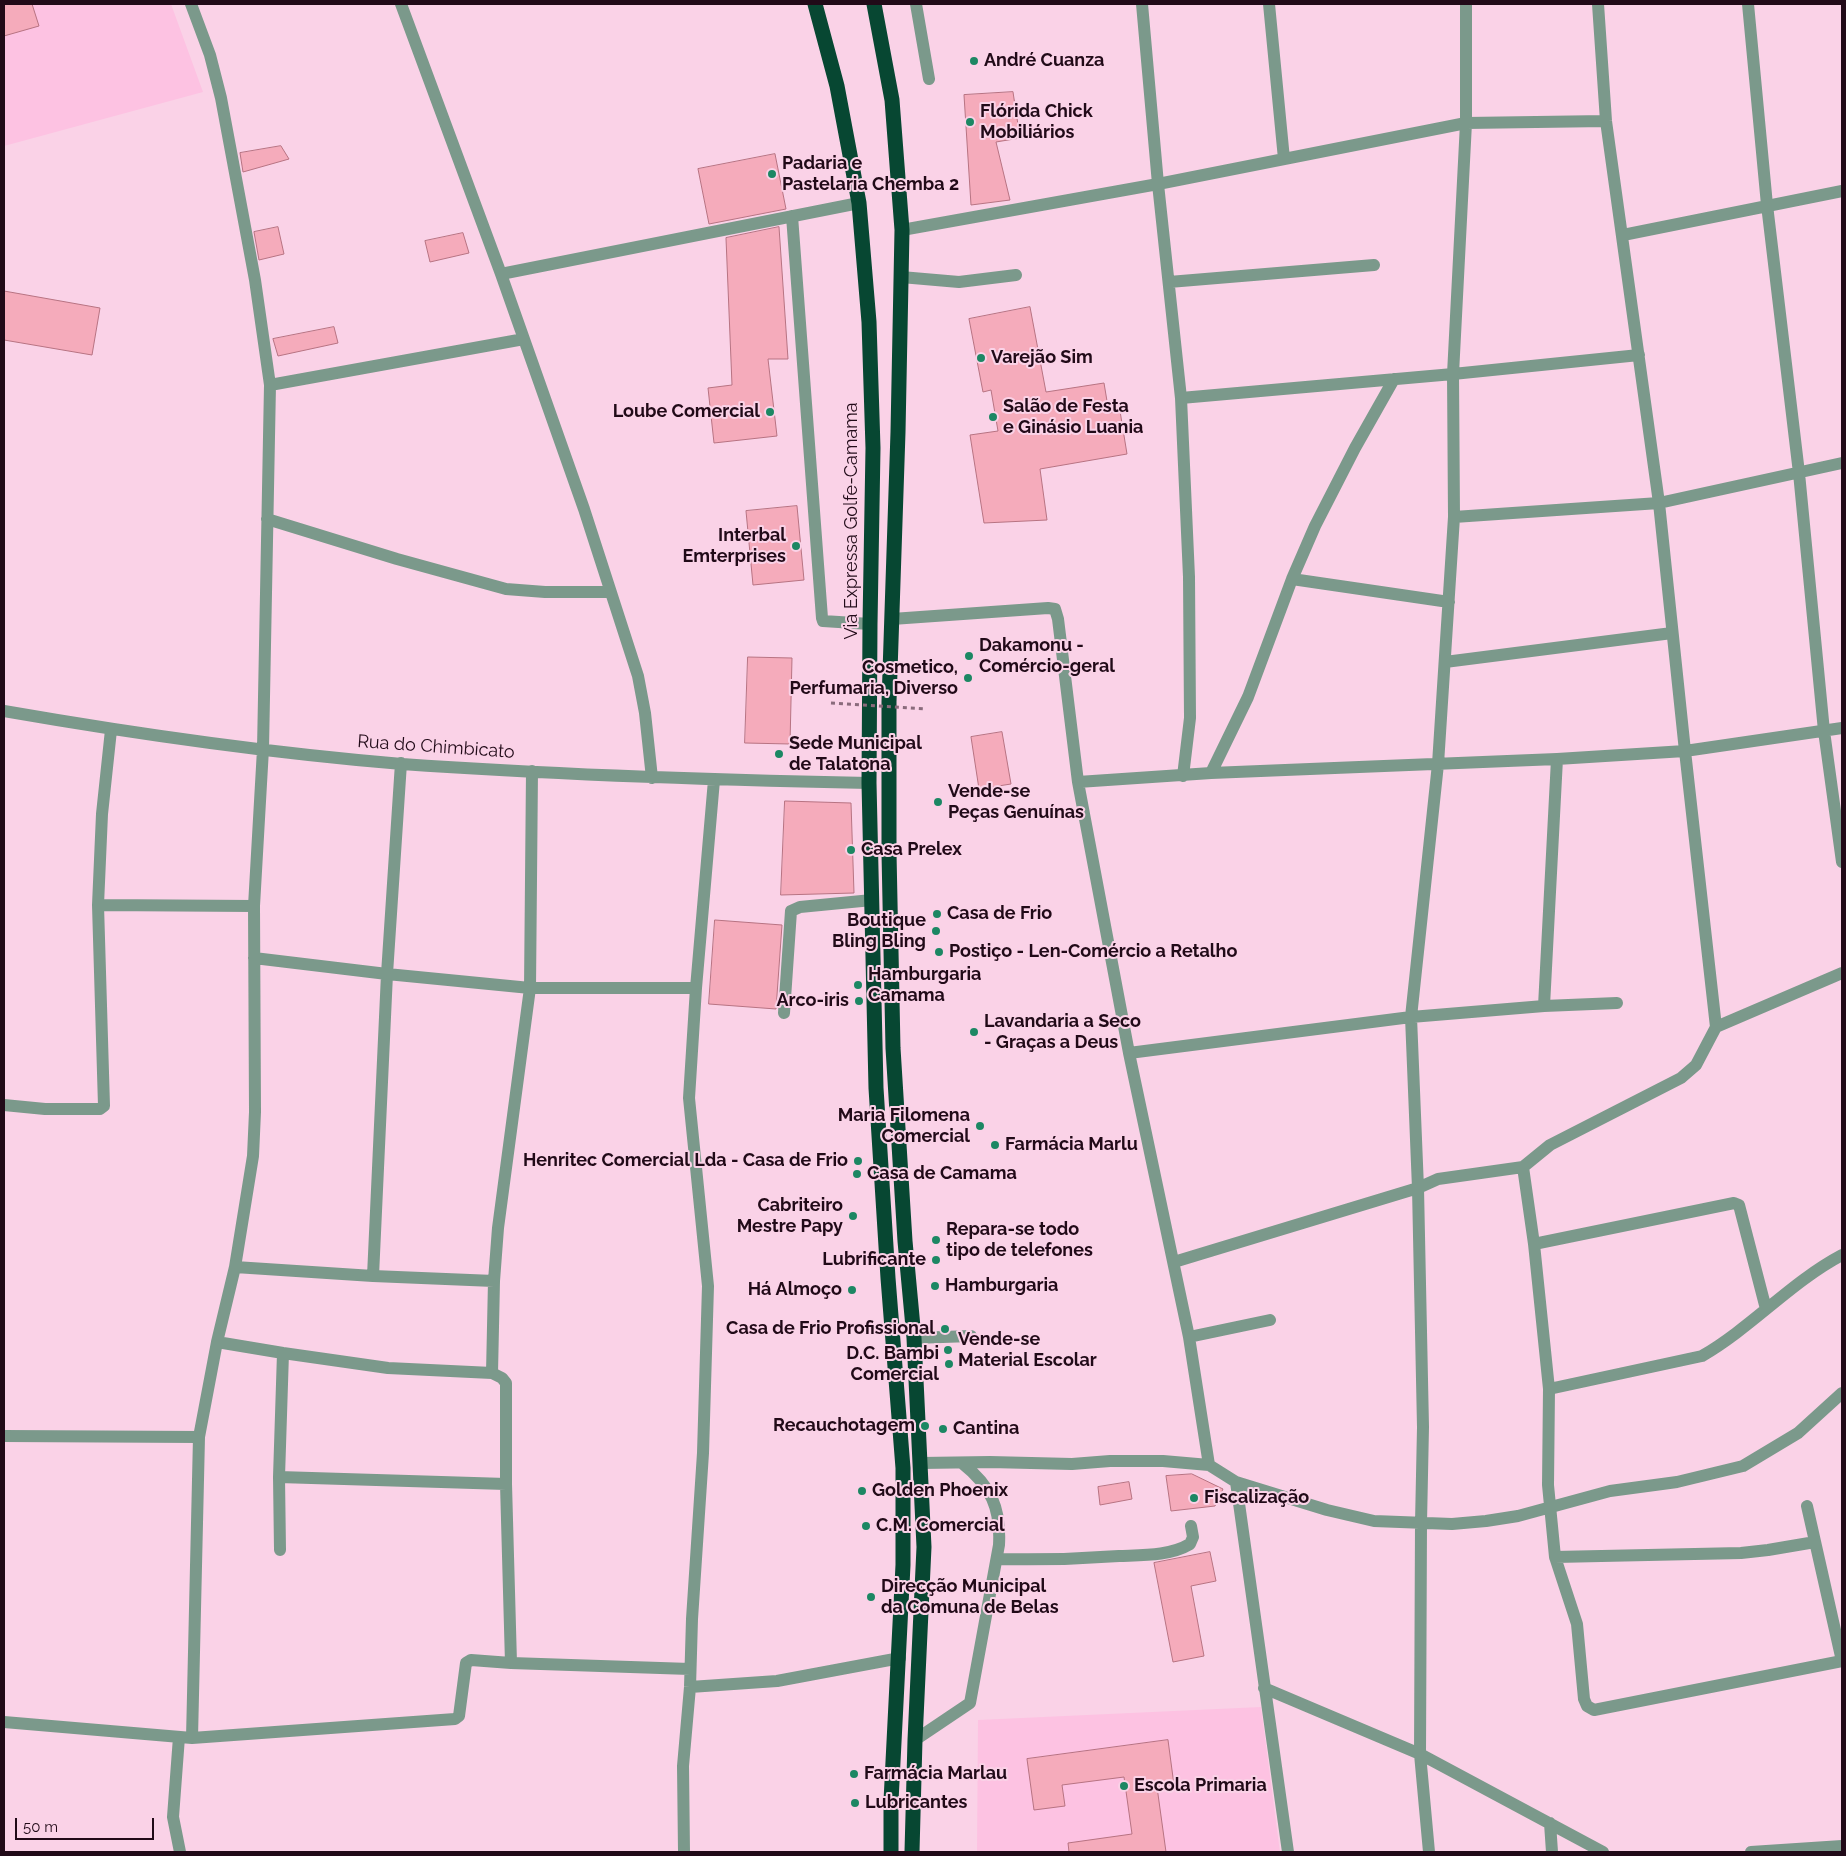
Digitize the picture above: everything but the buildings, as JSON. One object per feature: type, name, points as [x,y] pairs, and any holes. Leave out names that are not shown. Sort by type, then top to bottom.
[{"type":"highway","name":"Via Expressa Golfe-Camama","points":[[815,4],[837,86],[858,203],[869,322],[872,448],[870,783],[876,1088],[903,1468],[903,1565],[900,1658],[891,1801],[892,1852]]},
{"type":"highway","points":[[874,4],[892,100],[902,230],[889,702],[888,853],[893,1048],[905,1241],[914,1338],[924,1548],[912,1852]]},
{"type":"street","points":[[180,1852],[173,1818],[185,1738],[199,1437],[217,1342],[235,1267],[253,1156],[256,1112],[254,906],[263,749],[270,385],[254,280],[222,98],[210,55],[192,4]]},
{"type":"street","points":[[401,4],[501,274],[584,509],[638,676],[645,713],[652,778]]},
{"type":"street","points":[[916,4],[929,79]]},
{"type":"street","points":[[1142,4],[1158,184],[1181,398],[1189,578],[1190,718],[1183,776]]},
{"type":"street","points":[[1269,4],[1284,159]]},
{"type":"street","points":[[1429,1852],[1420,1754],[1423,1427],[1418,1188],[1411,1017],[1438,764],[1454,517],[1453,374],[1466,123],[1466,4]]},
{"type":"street","points":[[1174,1262],[1418,1188],[1438,1179],[1523,1168],[1550,1145],[1681,1078],[1696,1065],[1716,1027],[1659,503],[1606,120],[1598,4]]},
{"type":"street","points":[[1748,4],[1767,205],[1799,473],[1824,731],[1842,862]]},
{"type":"street","points":[[902,230],[1158,184],[1466,123],[1606,120]]},
{"type":"street","points":[[1623,235],[1842,191]]},
{"type":"street","points":[[501,274],[858,203]]},
{"type":"street","points":[[792,216],[822,618],[823,621],[870,624]]},
{"type":"street","points":[[1169,282],[1374,265]]},
{"type":"street","points":[[902,277],[959,282],[1016,275]]},
{"type":"street","points":[[270,385],[524,339]]},
{"type":"street","points":[[1181,398],[1453,374],[1639,355]]},
{"type":"street","points":[[1211,773],[1248,697],[1292,579],[1315,526],[1355,448],[1394,379]]},
{"type":"street","points":[[1454,517],[1659,503],[1842,463]]},
{"type":"street","points":[[267,520],[506,589],[545,592],[610,592]]},
{"type":"street","points":[[1292,579],[1449,602]]},
{"type":"street","points":[[892,619],[1055,609],[1058,619],[1078,782],[1129,1053],[1189,1337],[1209,1465]]},
{"type":"street","points":[[1445,662],[1672,633]]},
{"type":"street","name":"Rua do Chimbicato","points":[[4,710],[111,730],[401,764],[652,778],[870,783]]},
{"type":"street","points":[[1078,782],[1211,773],[1557,759],[1685,751],[1842,728]]},
{"type":"street","points":[[4,1105],[45,1109],[100,1110],[104,1106],[98,905],[102,814],[111,730]]},
{"type":"street","points":[[1544,1006],[1557,759]]},
{"type":"street","points":[[373,1276],[387,974],[401,764]]},
{"type":"street","points":[[492,1373],[494,1281],[498,1228],[530,988],[532,771]]},
{"type":"street","points":[[684,1852],[683,1766],[690,1687],[703,1454],[708,1286],[689,1098],[696,988],[714,780]]},
{"type":"street","points":[[784,1013],[791,911],[800,907],[872,900]]},
{"type":"street","points":[[98,905],[254,906]]},
{"type":"street","points":[[254,958],[387,974],[530,988],[696,988]]},
{"type":"street","points":[[1716,1027],[1842,973]]},
{"type":"street","points":[[1129,1053],[1411,1017],[1544,1006],[1617,1003]]},
{"type":"street","points":[[1523,1168],[1534,1244],[1549,1389],[1548,1485],[1555,1557],[1577,1624],[1584,1699],[1587,1706],[1594,1710],[1842,1661],[1807,1506]]},
{"type":"street","points":[[1534,1244],[1734,1204],[1738,1205],[1766,1309]]},
{"type":"street","points":[[1549,1389],[1702,1356],[1721,1345],[1810,1274],[1842,1255]]},
{"type":"street","points":[[235,1267],[373,1276],[494,1281]]},
{"type":"street","points":[[1189,1337],[1270,1320]]},
{"type":"street","points":[[914,1338],[971,1336]]},
{"type":"street","points":[[217,1342],[388,1368],[492,1373],[502,1378],[506,1383],[506,1484],[511,1664]]},
{"type":"street","points":[[280,1550],[283,1353]]},
{"type":"street","points":[[921,1463],[1072,1464],[1163,1460],[1209,1465],[1236,1482],[1326,1510],[1374,1521],[1452,1524],[1518,1516],[1610,1490],[1677,1482],[1743,1466],[1798,1433],[1842,1393]]},
{"type":"street","points":[[4,1436],[199,1437]]},
{"type":"street","points":[[915,1740],[970,1703],[997,1558],[1000,1527],[998,1510],[984,1483],[962,1463]]},
{"type":"street","points":[[280,1477],[506,1484]]},
{"type":"street","points":[[1236,1482],[1288,1852]]},
{"type":"street","points":[[997,1558],[1074,1559],[1152,1554],[1184,1548],[1190,1544],[1193,1537],[1191,1526]]},
{"type":"street","points":[[1555,1557],[1741,1553],[1815,1542]]},
{"type":"street","points":[[690,1687],[776,1681],[900,1658]]},
{"type":"street","points":[[4,1722],[185,1738],[455,1719],[459,1716],[467,1661],[471,1660],[511,1664],[690,1669]]},
{"type":"street","points":[[1264,1688],[1420,1754],[1603,1852]]},
{"type":"street","points":[[1550,1823],[1552,1852]]},
{"type":"street","points":[[1751,1852],[1842,1846]]},
{"type":"path","points":[[831,703],[926,709]]},
{"type":"shaded area","points":[[4,4],[171,4],[203,92],[4,146]]},
{"type":"shaded area","name":"Escola Primaria","points":[[1261,1707],[1280,1852],[977,1852],[978,1720]]},
{"type":"place","name":"André Cuanza","points":[[974,61]]},
{"type":"place","name":"Flórida Chick Mobiliários","points":[[970,122]]},
{"type":"place","name":"Padaria e Pastelaria Chemba 2","points":[[772,174]]},
{"type":"place","name":"Varejão Sim","points":[[981,358]]},
{"type":"place","name":"Loube Comercial","points":[[770,412]]},
{"type":"place","name":"Salão de Festa e Ginásio Luania","points":[[993,417]]},
{"type":"place","name":"Interbal Emterprises","points":[[796,546]]},
{"type":"place","name":"Dakamonu - Comércio-geral","points":[[969,656]]},
{"type":"place","name":"Cosmetico, Perfumaria, Diverso","points":[[968,678]]},
{"type":"place","name":"Sede Municipal de Talatona","points":[[779,754]]},
{"type":"place","name":"Vende-se Peças Genuínas","points":[[938,802]]},
{"type":"place","name":"Casa Prelex","points":[[851,850]]},
{"type":"place","name":"Casa de Frio","points":[[937,914]]},
{"type":"place","name":"Boutique Bling Bling","points":[[936,931]]},
{"type":"place","name":"Postiço - Len-Comércio a Retalho","points":[[939,952]]},
{"type":"place","name":"Hamburgaria Camama","points":[[858,985]]},
{"type":"place","name":"Arco-iris","points":[[859,1001]]},
{"type":"place","name":"Lavandaria a Seco - Graças a Deus","points":[[974,1032]]},
{"type":"place","name":"Maria Filomena Comercial","points":[[980,1126]]},
{"type":"place","name":"Farmácia Marlu","points":[[995,1145]]},
{"type":"place","name":"Henritec Comercial Lda - Casa de Frio","points":[[858,1161]]},
{"type":"place","name":"Casa de Camama","points":[[857,1174]]},
{"type":"place","name":"Cabriteiro Mestre Papy","points":[[853,1216]]},
{"type":"place","name":"Repara-se todo tipo de telefones","points":[[936,1240]]},
{"type":"place","name":"Lubrificante","points":[[936,1260]]},
{"type":"place","name":"Hamburgaria","points":[[935,1286]]},
{"type":"place","name":"Há Almoço","points":[[852,1290]]},
{"type":"place","name":"Casa de Frio Profissional","points":[[945,1329]]},
{"type":"place","name":"Vende-se Material Escolar","points":[[948,1350]]},
{"type":"place","name":"D.C. Bambi Comercial","points":[[949,1364]]},
{"type":"place","name":"Recauchotagem","points":[[925,1426]]},
{"type":"place","name":"Cantina","points":[[943,1429]]},
{"type":"place","name":"Golden Phoenix","points":[[862,1491]]},
{"type":"place","name":"Fiscalização","points":[[1194,1498]]},
{"type":"place","name":"C.M. Comercial","points":[[866,1526]]},
{"type":"place","name":"Direcção Municipal da Comuna de Belas","points":[[871,1597]]},
{"type":"place","name":"Farmácia Marlau","points":[[854,1774]]},
{"type":"place","name":"Escola Primaria","points":[[1124,1786]]},
{"type":"place","name":"Lubricantes","points":[[855,1803]]}]
